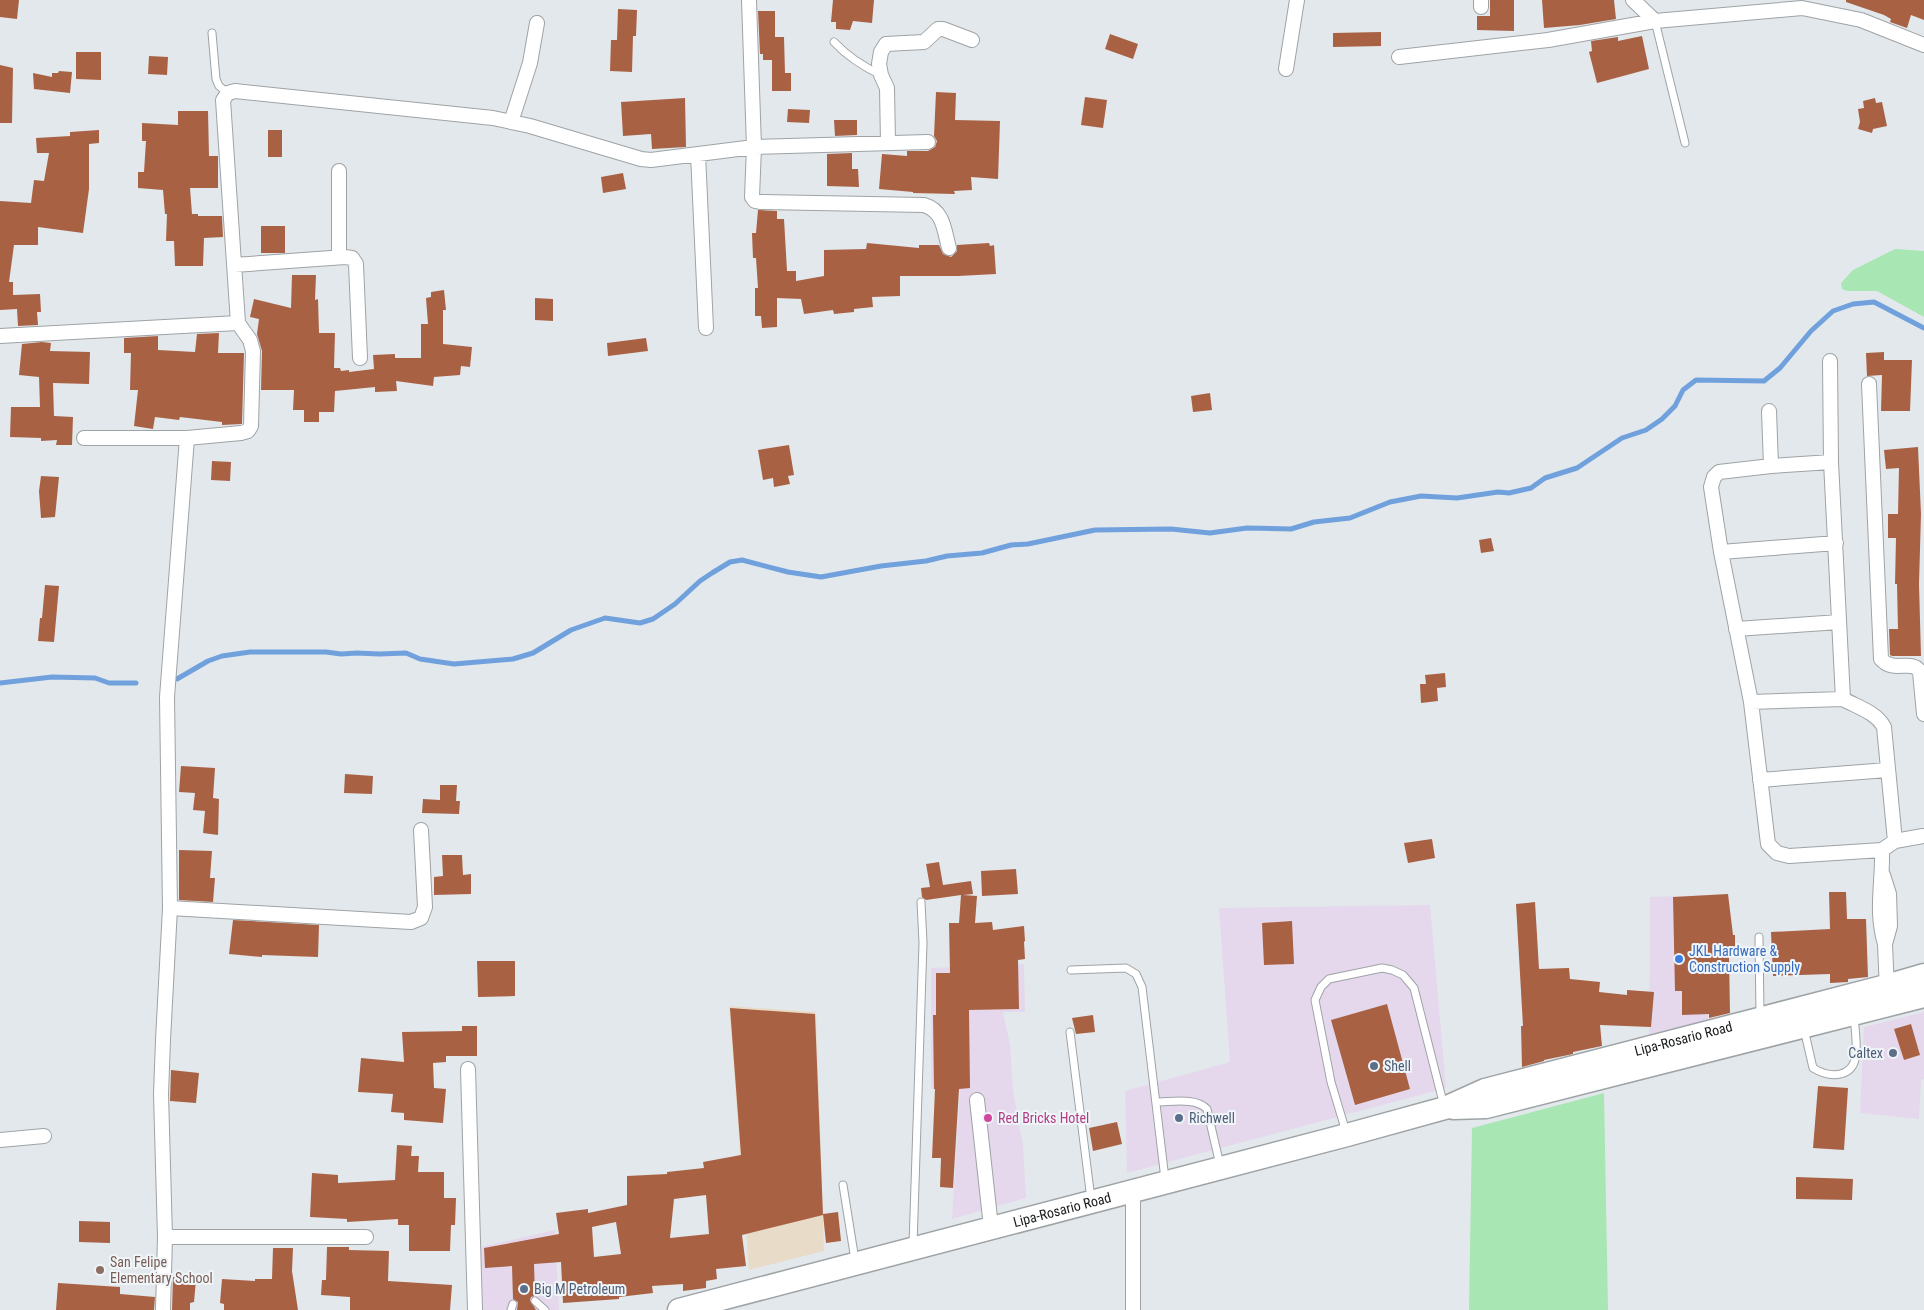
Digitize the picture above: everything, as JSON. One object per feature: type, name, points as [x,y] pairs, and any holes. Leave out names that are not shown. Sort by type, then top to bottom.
[{"type":"main road","name":"Lipa-Rosario Road","points":[[1445,1108],[1486,1107],[1853,1013],[1924,975]]},
{"type":"main road","name":"Lipa-Rosario Road","points":[[679,1310],[1347,1135],[1445,1108],[1485,1090],[1760,1018],[1888,995],[1924,996]]},
{"type":"street","points":[[749,0],[754,147],[752,197],[755,201],[924,205],[933,208],[940,215],[949,248]]},
{"type":"street","points":[[1286,70],[1297,0]]},
{"type":"street","points":[[1633,0],[1655,22]]},
{"type":"street","points":[[1400,57],[1548,40],[1655,22],[1802,8],[1862,20],[1924,46]]},
{"type":"street","points":[[511,122],[530,63],[537,23]]},
{"type":"street","points":[[888,143],[887,88],[881,75],[879,64],[881,52],[886,44],[924,42],[938,29],[943,29],[972,40]]},
{"type":"street","points":[[84,438],[187,438],[241,433],[248,431],[251,426],[252,351],[250,340],[238,323],[223,100],[228,93],[235,91],[454,113],[511,122],[641,159],[651,160],[754,147],[928,142]]},
{"type":"street","points":[[698,154],[706,328]]},
{"type":"street","points":[[339,171],[339,257]]},
{"type":"street","points":[[234,265],[339,257],[352,258],[356,264],[360,358]]},
{"type":"street","points":[[0,336],[238,323]]},
{"type":"street","points":[[1830,361],[1831,462],[1843,700]]},
{"type":"street","points":[[1869,384],[1881,659],[1890,666],[1914,666],[1917,668],[1920,672],[1924,714]]},
{"type":"street","points":[[1769,411],[1771,466]]},
{"type":"street","points":[[163,1310],[165,1238],[162,1085],[170,908],[167,697],[187,438]]},
{"type":"street","points":[[1831,462],[1719,472],[1714,477],[1711,487],[1721,552],[1751,702],[1768,844],[1778,853],[1788,856],[1882,850],[1895,841],[1923,836]]},
{"type":"street","points":[[1721,552],[1836,543]]},
{"type":"street","points":[[1736,628],[1839,622]]},
{"type":"street","points":[[1751,702],[1843,700],[1880,720],[1884,727],[1895,841]]},
{"type":"street","points":[[1760,780],[1887,770]]},
{"type":"street","points":[[170,908],[411,922],[421,918],[425,907],[421,830]]},
{"type":"street","points":[[1882,850],[1883,875],[1879,894],[1880,926],[1885,944],[1888,995]]},
{"type":"street","points":[[468,1069],[475,1310]]},
{"type":"street","points":[[977,1100],[991,1227]]},
{"type":"street","points":[[0,1140],[44,1136]]},
{"type":"street","points":[[1133,1191],[1134,1310]]},
{"type":"street","points":[[165,1238],[366,1237]]},
{"type":"lane","points":[[1655,22],[1685,143]]},
{"type":"lane","points":[[212,33],[216,79],[219,86],[228,93]]},
{"type":"lane","points":[[834,42],[847,56],[881,75]]},
{"type":"lane","points":[[913,1248],[923,943],[921,902]]},
{"type":"lane","points":[[1759,937],[1760,1018]]},
{"type":"lane","points":[[1071,970],[1126,968],[1136,974],[1142,987],[1165,1182]]},
{"type":"lane","points":[[1347,1135],[1331,1082],[1315,1000],[1321,987],[1329,979],[1382,968],[1403,975],[1414,988],[1445,1108]]},
{"type":"lane","points":[[1803,1026],[1813,1068],[1822,1074],[1840,1075],[1851,1069],[1855,1060],[1853,1013]]},
{"type":"lane","points":[[1070,1032],[1092,1202]]},
{"type":"lane","points":[[1156,1102],[1194,1102],[1202,1104],[1207,1109],[1220,1168]]},
{"type":"lane","points":[[843,1186],[855,1263]]},
{"type":"lane","points":[[535,1301],[545,1310]]},
{"type":"shaded area","name":"JKL Hardware & Construction Supply","points":[[1707,895],[1708,1022],[1649,1038],[1650,897]]},
{"type":"shaded area","points":[[1430,905],[1446,1088],[1127,1173],[1125,1091],[1230,1062],[1219,908]]},
{"type":"shaded area","name":"Red Bricks Hotel","points":[[1024,964],[1025,1012],[1003,1012],[1010,1044],[1013,1091],[1023,1145],[1026,1198],[952,1219],[960,1090],[931,1089],[931,968]]},
{"type":"shaded area","points":[[729,1006],[816,1012],[824,1251],[749,1270]]},
{"type":"shaded area","name":"Caltex","points":[[1924,1012],[1924,1079],[1921,1080],[1919,1119],[1860,1113],[1864,1027]]},
{"type":"shaded area","points":[[555,1230],[559,1310],[474,1310],[472,1249]]},
{"type":"green space","points":[[1895,249],[1924,251],[1924,317],[1877,291],[1848,291],[1842,289],[1841,283],[1853,270]]},
{"type":"green space","points":[[1604,1093],[1608,1310],[1469,1310],[1472,1128]]},
{"type":"building","points":[[0,0],[19,0],[17,19],[0,17]]},
{"type":"building","points":[[833,0],[874,0],[872,23],[853,21],[850,30],[836,29],[836,22],[831,22]]},
{"type":"building","points":[[1490,0],[1514,0],[1514,31],[1477,30],[1477,16],[1490,16]]},
{"type":"building","points":[[1542,0],[1614,0],[1616,19],[1544,28]]},
{"type":"building","points":[[1846,0],[1924,0],[1924,20],[1911,15],[1907,28],[1890,22],[1891,19],[1884,15],[1846,2]]},
{"type":"building","points":[[618,9],[637,10],[636,36],[633,36],[632,72],[610,71],[611,40],[617,40]]},
{"type":"building","points":[[758,11],[775,11],[775,37],[784,37],[785,73],[791,73],[791,91],[772,91],[772,60],[763,60],[763,54],[760,54]]},
{"type":"building","points":[[1381,32],[1381,46],[1333,47],[1333,33]]},
{"type":"building","points":[[1110,34],[1138,44],[1133,59],[1105,49]]},
{"type":"building","points":[[1642,36],[1649,69],[1597,83],[1589,52],[1592,51],[1591,41],[1618,37],[1618,41]]},
{"type":"building","points":[[76,52],[101,52],[101,80],[76,79]]},
{"type":"building","points":[[149,56],[168,57],[167,75],[148,74]]},
{"type":"building","points":[[0,65],[13,68],[12,123],[0,123]]},
{"type":"building","points":[[59,71],[72,72],[70,93],[34,89],[33,73],[52,77],[52,73],[58,73]]},
{"type":"building","points":[[936,92],[956,93],[955,120],[1000,121],[998,179],[971,177],[972,190],[954,191],[955,194],[913,193],[879,189],[882,154],[907,156],[907,151],[928,151],[935,147],[937,141],[934,136]]},
{"type":"building","points":[[1085,97],[1107,100],[1103,128],[1081,125]]},
{"type":"building","points":[[685,98],[686,147],[652,149],[651,134],[623,136],[621,102]]},
{"type":"building","points":[[1875,98],[1876,103],[1882,102],[1887,126],[1873,129],[1872,133],[1858,129],[1860,122],[1858,109],[1864,108],[1863,101]]},
{"type":"building","points":[[788,109],[810,110],[809,123],[787,122]]},
{"type":"building","points":[[178,111],[208,111],[209,156],[218,156],[218,188],[190,188],[192,214],[198,214],[198,216],[222,216],[223,237],[204,238],[203,266],[175,266],[174,241],[166,241],[167,214],[165,214],[163,190],[138,188],[138,172],[144,172],[146,141],[142,141],[142,123],[178,125]]},
{"type":"building","points":[[834,120],[857,120],[857,135],[835,136]]},
{"type":"building","points":[[99,130],[99,143],[89,144],[89,189],[83,233],[38,227],[38,245],[14,245],[9,282],[13,282],[13,295],[40,294],[41,312],[37,312],[38,325],[18,326],[17,309],[0,310],[0,201],[31,203],[34,180],[44,181],[49,153],[37,153],[36,138],[70,136],[70,132]]},
{"type":"building","points":[[268,130],[282,130],[282,157],[268,157]]},
{"type":"building","points":[[852,153],[852,169],[858,169],[859,187],[827,186],[827,154]]},
{"type":"building","points":[[623,173],[626,189],[603,193],[601,177]]},
{"type":"building","points":[[758,210],[777,211],[777,219],[784,219],[787,271],[796,271],[796,281],[824,276],[824,250],[866,249],[867,243],[919,248],[919,245],[939,245],[943,254],[951,257],[957,251],[957,245],[989,243],[990,246],[994,245],[996,274],[900,276],[900,296],[872,297],[873,307],[854,309],[854,312],[834,314],[833,310],[804,314],[801,299],[777,298],[777,327],[762,328],[761,316],[755,316],[755,288],[758,288],[756,258],[753,258],[752,233],[756,233]]},
{"type":"building","points":[[261,226],[285,226],[285,253],[261,253]]},
{"type":"building","points":[[292,275],[316,275],[315,300],[318,299],[319,333],[335,333],[334,368],[340,368],[341,371],[349,370],[349,372],[374,369],[373,355],[395,354],[395,358],[421,358],[421,324],[428,324],[426,298],[431,297],[431,292],[444,290],[446,310],[443,310],[443,344],[472,347],[470,367],[461,366],[460,375],[434,377],[433,386],[396,381],[397,391],[375,392],[375,387],[335,391],[334,412],[319,412],[319,422],[304,422],[304,410],[293,410],[294,390],[261,390],[262,351],[257,334],[259,319],[250,317],[254,299],[291,308]]},
{"type":"building","points":[[535,298],[553,299],[553,321],[535,320]]},
{"type":"building","points":[[219,333],[218,353],[244,353],[242,424],[222,425],[222,422],[180,417],[179,420],[155,417],[153,429],[134,426],[138,390],[130,390],[131,353],[124,353],[124,338],[158,336],[158,350],[195,352],[197,334]]},
{"type":"building","points":[[646,338],[648,351],[608,356],[607,343]]},
{"type":"building","points":[[51,343],[50,351],[90,352],[89,384],[53,383],[54,416],[73,417],[72,445],[56,445],[57,440],[41,441],[41,438],[10,437],[11,407],[40,407],[39,377],[19,375],[22,344]]},
{"type":"building","points":[[1884,352],[1884,360],[1912,360],[1910,411],[1881,411],[1882,375],[1867,376],[1866,353]]},
{"type":"building","points":[[1210,393],[1212,410],[1193,412],[1191,396]]},
{"type":"building","points":[[789,445],[794,475],[788,476],[790,484],[774,487],[773,478],[763,480],[758,450]]},
{"type":"building","points":[[1918,447],[1921,514],[1919,584],[1921,656],[1892,656],[1890,655],[1889,629],[1898,629],[1897,584],[1895,584],[1896,538],[1888,538],[1888,514],[1898,514],[1899,468],[1886,469],[1884,450]]},
{"type":"building","points":[[212,461],[231,462],[230,481],[211,480]]},
{"type":"building","points":[[41,476],[59,477],[55,517],[41,518],[39,491]]},
{"type":"building","points":[[1491,538],[1494,551],[1481,553],[1479,540]]},
{"type":"building","points":[[45,585],[59,586],[54,642],[38,641]]},
{"type":"building","points":[[1445,673],[1446,687],[1437,688],[1438,701],[1421,703],[1420,684],[1426,684],[1425,675]]},
{"type":"building","points":[[181,766],[215,768],[213,798],[219,799],[218,835],[203,833],[205,811],[193,810],[195,793],[179,792]]},
{"type":"building","points":[[345,774],[373,776],[372,794],[344,793]]},
{"type":"building","points":[[440,785],[457,785],[456,801],[460,801],[459,814],[422,813],[423,799],[440,800]]},
{"type":"building","points":[[1432,839],[1435,858],[1408,863],[1404,843]]},
{"type":"building","points":[[179,850],[212,851],[210,878],[215,878],[213,902],[179,900]]},
{"type":"building","points":[[442,855],[462,855],[463,875],[471,874],[471,894],[434,895],[434,877],[443,876]]},
{"type":"building","points":[[939,862],[943,885],[971,881],[973,894],[963,895],[977,896],[975,923],[992,922],[993,930],[1024,926],[1025,941],[1025,959],[1018,960],[1019,1009],[969,1010],[970,1088],[959,1089],[953,1188],[940,1187],[941,1158],[932,1158],[935,1089],[933,1015],[936,1015],[936,973],[950,973],[949,923],[959,923],[961,895],[926,900],[922,897],[921,888],[930,887],[926,864]]},
{"type":"building","points":[[1016,869],[1018,894],[982,896],[981,871]]},
{"type":"building","points":[[1829,892],[1846,892],[1847,919],[1866,919],[1868,977],[1848,979],[1848,982],[1830,983],[1830,974],[1773,976],[1771,932],[1830,929]]},
{"type":"building","points":[[1728,894],[1733,935],[1735,935],[1735,956],[1729,956],[1730,1013],[1709,1018],[1709,1014],[1682,1015],[1682,991],[1675,991],[1673,897]]},
{"type":"building","points":[[1535,902],[1539,969],[1569,968],[1570,979],[1600,982],[1599,992],[1627,995],[1627,990],[1654,992],[1651,1027],[1600,1025],[1602,1046],[1573,1052],[1573,1054],[1522,1067],[1521,1026],[1523,1026],[1516,904]]},
{"type":"building","points":[[233,920],[319,925],[318,957],[262,955],[262,957],[229,954]]},
{"type":"building","points":[[1292,921],[1294,964],[1264,965],[1262,923]]},
{"type":"building","points":[[477,961],[515,961],[515,996],[478,997]]},
{"type":"building","name":"Shell","points":[[1387,1004],[1410,1089],[1355,1105],[1331,1020]]},
{"type":"building","points":[[730,1008],[815,1014],[823,1215],[742,1235],[746,1266],[716,1269],[717,1279],[706,1281],[706,1288],[683,1291],[683,1284],[652,1286],[653,1293],[619,1297],[619,1299],[563,1303],[561,1262],[534,1264],[535,1296],[531,1297],[530,1300],[536,1310],[517,1310],[518,1302],[513,1299],[512,1266],[485,1268],[484,1248],[559,1234],[556,1213],[588,1209],[588,1213],[627,1205],[627,1176],[667,1174],[667,1172],[704,1168],[703,1162],[741,1155]],"holes":[[[706,1195],[709,1234],[670,1238],[674,1199]],[[616,1222],[621,1254],[594,1257],[592,1227]]]},
{"type":"building","points":[[1093,1015],[1095,1032],[1076,1034],[1072,1018]]},
{"type":"building","points":[[1911,1024],[1920,1055],[1904,1060],[1894,1029]]},
{"type":"building","points":[[462,1026],[477,1026],[477,1056],[446,1056],[446,1062],[433,1063],[434,1088],[446,1089],[443,1123],[404,1120],[404,1113],[391,1112],[393,1094],[358,1092],[361,1058],[404,1062],[402,1032],[462,1031]]},
{"type":"building","points":[[171,1070],[199,1073],[196,1103],[170,1101]]},
{"type":"building","points":[[1818,1086],[1848,1088],[1844,1150],[1813,1148]]},
{"type":"building","points":[[1117,1122],[1122,1144],[1093,1151],[1089,1128]]},
{"type":"building","points":[[397,1145],[412,1146],[411,1156],[419,1156],[418,1172],[444,1172],[444,1198],[456,1198],[455,1225],[451,1225],[450,1251],[409,1251],[409,1225],[398,1225],[398,1219],[347,1222],[347,1219],[310,1217],[312,1173],[338,1175],[338,1183],[395,1180]]},
{"type":"building","points":[[1796,1177],[1853,1179],[1852,1200],[1796,1199]]},
{"type":"building","points":[[838,1212],[841,1241],[826,1243],[823,1214]]},
{"type":"building","points":[[79,1221],[110,1222],[110,1243],[79,1242]]},
{"type":"building","points":[[327,1247],[349,1247],[349,1250],[389,1251],[388,1281],[452,1285],[450,1310],[350,1310],[350,1297],[321,1295],[322,1280],[326,1280]]},
{"type":"building","points":[[273,1248],[293,1248],[292,1271],[298,1310],[224,1310],[224,1304],[220,1303],[222,1279],[255,1281],[255,1279],[272,1279]]},
{"type":"building","points":[[173,1277],[196,1280],[194,1302],[190,1303],[190,1310],[172,1310]]},
{"type":"building","points":[[58,1283],[120,1287],[120,1294],[155,1297],[154,1310],[56,1310]]},
{"type":"waterway","points":[[177,679],[208,661],[222,656],[250,652],[406,653],[420,659],[454,664],[513,659],[533,653],[571,630],[605,618],[640,623],[653,619],[675,604],[700,581],[712,573],[730,562],[742,560],[788,572],[821,577],[947,556],[982,553],[1011,545],[1028,544],[1095,530],[1171,529],[1210,533],[1247,528],[1291,529],[1314,522],[1350,518],[1390,502],[1421,496],[1457,498],[1498,492],[1509,493],[1531,488],[1545,478],[1577,468],[1622,438],[1646,430],[1662,419],[1675,406],[1683,390],[1696,380],[1764,381],[1780,368],[1811,331],[1833,311],[1853,304],[1874,302],[1924,328]]},
{"type":"waterway","points":[[0,683],[52,677],[95,678],[109,683],[136,683]]},
{"type":"place","name":"JKL Hardware & Construction Supply","points":[[1679,959]]},
{"type":"place","name":"Caltex","points":[[1893,1053]]},
{"type":"place","name":"Shell","points":[[1374,1066]]},
{"type":"place","name":"Red Bricks Hotel","points":[[988,1118]]},
{"type":"place","name":"Richwell","points":[[1179,1118]]},
{"type":"place","name":"San Felipe Elementary School","points":[[100,1270]]},
{"type":"place","name":"Big M Petroleum","points":[[524,1289]]}]
